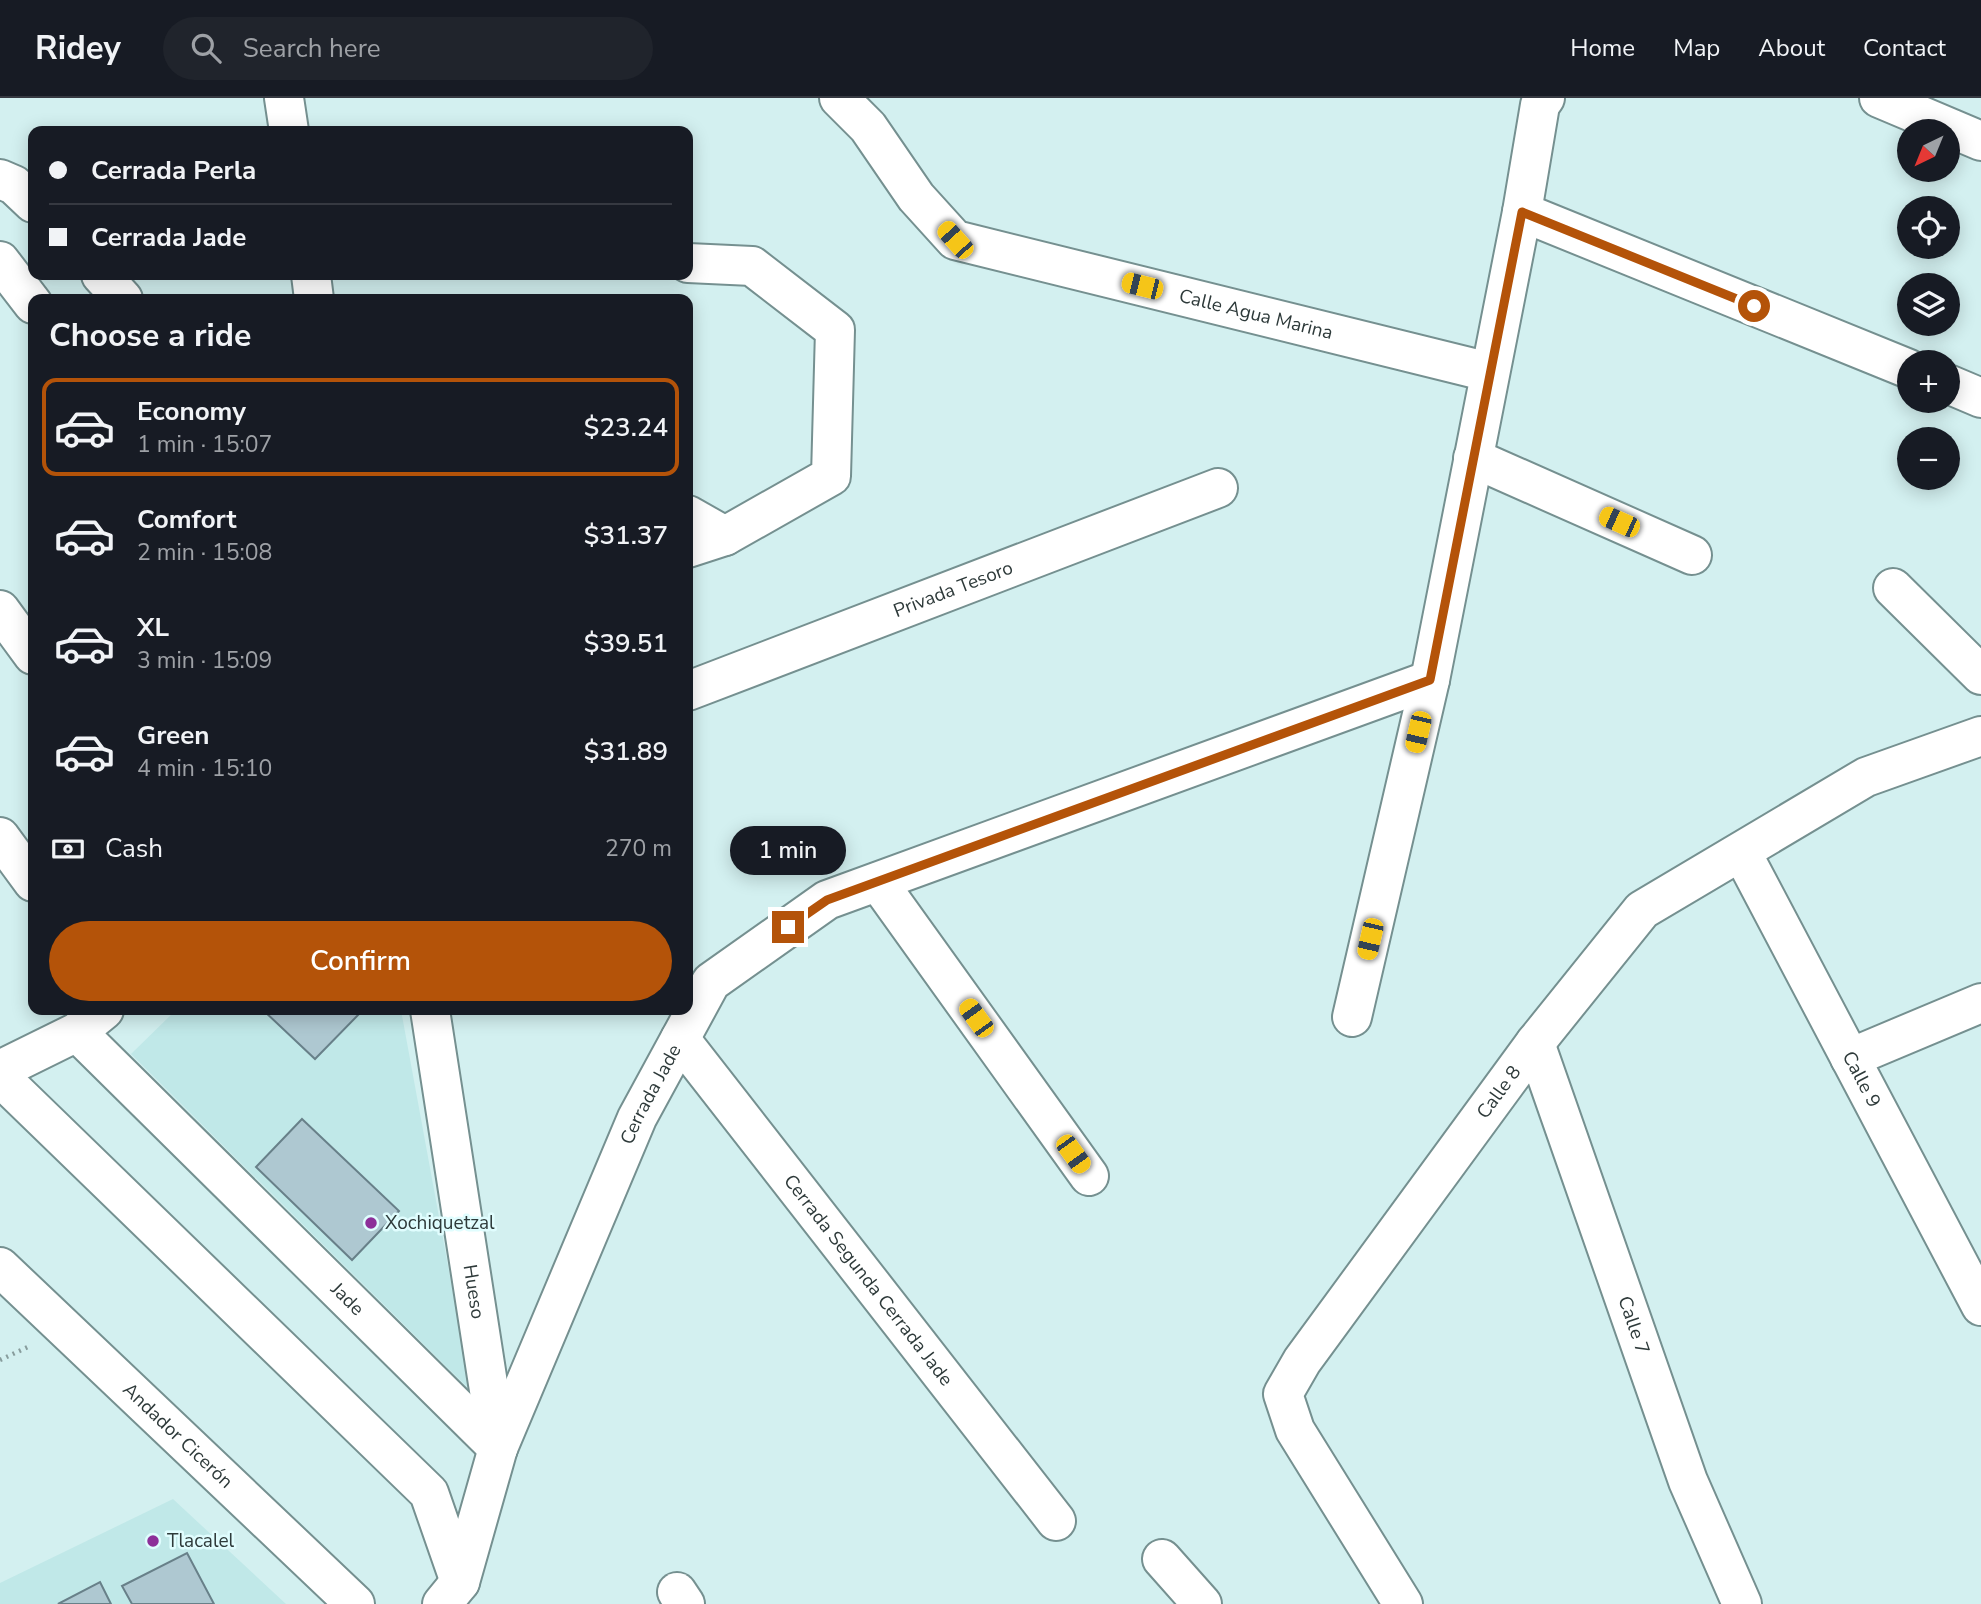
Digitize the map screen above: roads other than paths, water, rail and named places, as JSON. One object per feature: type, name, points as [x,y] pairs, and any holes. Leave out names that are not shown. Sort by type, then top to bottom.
[{"type":"street","points":[[285,98],[288,126]]},
{"type":"street","name":"Calle Agua Marina","points":[[839,98],[868,127],[916,197],[955,240],[1489,372]]},
{"type":"street","points":[[1879,98],[1981,141]]},
{"type":"street","points":[[1352,1017],[1430,680],[1522,212],[1535,100]]},
{"type":"street","points":[[0,179],[14,185],[28,198]]},
{"type":"street","points":[[1522,212],[1897,364]]},
{"type":"street","points":[[0,261],[28,297]]},
{"type":"street","points":[[693,263],[752,266],[835,330],[831,477],[724,536],[693,546]]},
{"type":"street","points":[[106,280],[118,294]]},
{"type":"street","points":[[1960,389],[1981,398]]},
{"type":"street","points":[[1473,458],[1692,555]]},
{"type":"street","name":"Privada Tesoro","points":[[693,689],[1217,488]]},
{"type":"street","points":[[693,518],[724,536]]},
{"type":"street","points":[[1893,587],[1981,675]]},
{"type":"street","points":[[0,610],[28,648]]},
{"type":"street","name":"Cerrada Jade","points":[[498,1448],[636,1118],[711,982],[827,900],[1430,680]]},
{"type":"street","name":"Calle 8","points":[[1403,1604],[1295,1430],[1283,1394],[1302,1361],[1535,1043],[1642,911],[1866,777],[1981,736]]},
{"type":"street","name":"Calle 9","points":[[1742,853],[1981,1307]]},
{"type":"street","points":[[878,882],[1089,1176]]},
{"type":"street","points":[[1850,1058],[1981,1003]]},
{"type":"street","name":"Hueso","points":[[431,1015],[498,1448]]},
{"type":"street","points":[[0,1070],[91,1021]]},
{"type":"street","name":"Jade","points":[[91,1021],[498,1448]]},
{"type":"street","name":"Cerrada Segunda Cerrada Jade","points":[[680,1039],[1056,1521]]},
{"type":"street","name":"Calle 7","points":[[1535,1043],[1688,1481],[1742,1604]]},
{"type":"street","points":[[0,1077],[429,1493],[451,1593]]},
{"type":"street","name":"Andador Cicerón","points":[[0,1267],[355,1604]]},
{"type":"street","points":[[451,1593],[498,1448]]},
{"type":"street","points":[[1162,1559],[1202,1604]]},
{"type":"place","name":"Xochiquetzal","points":[[371,1223]]},
{"type":"place","name":"Tlacalel","points":[[153,1541]]}]
